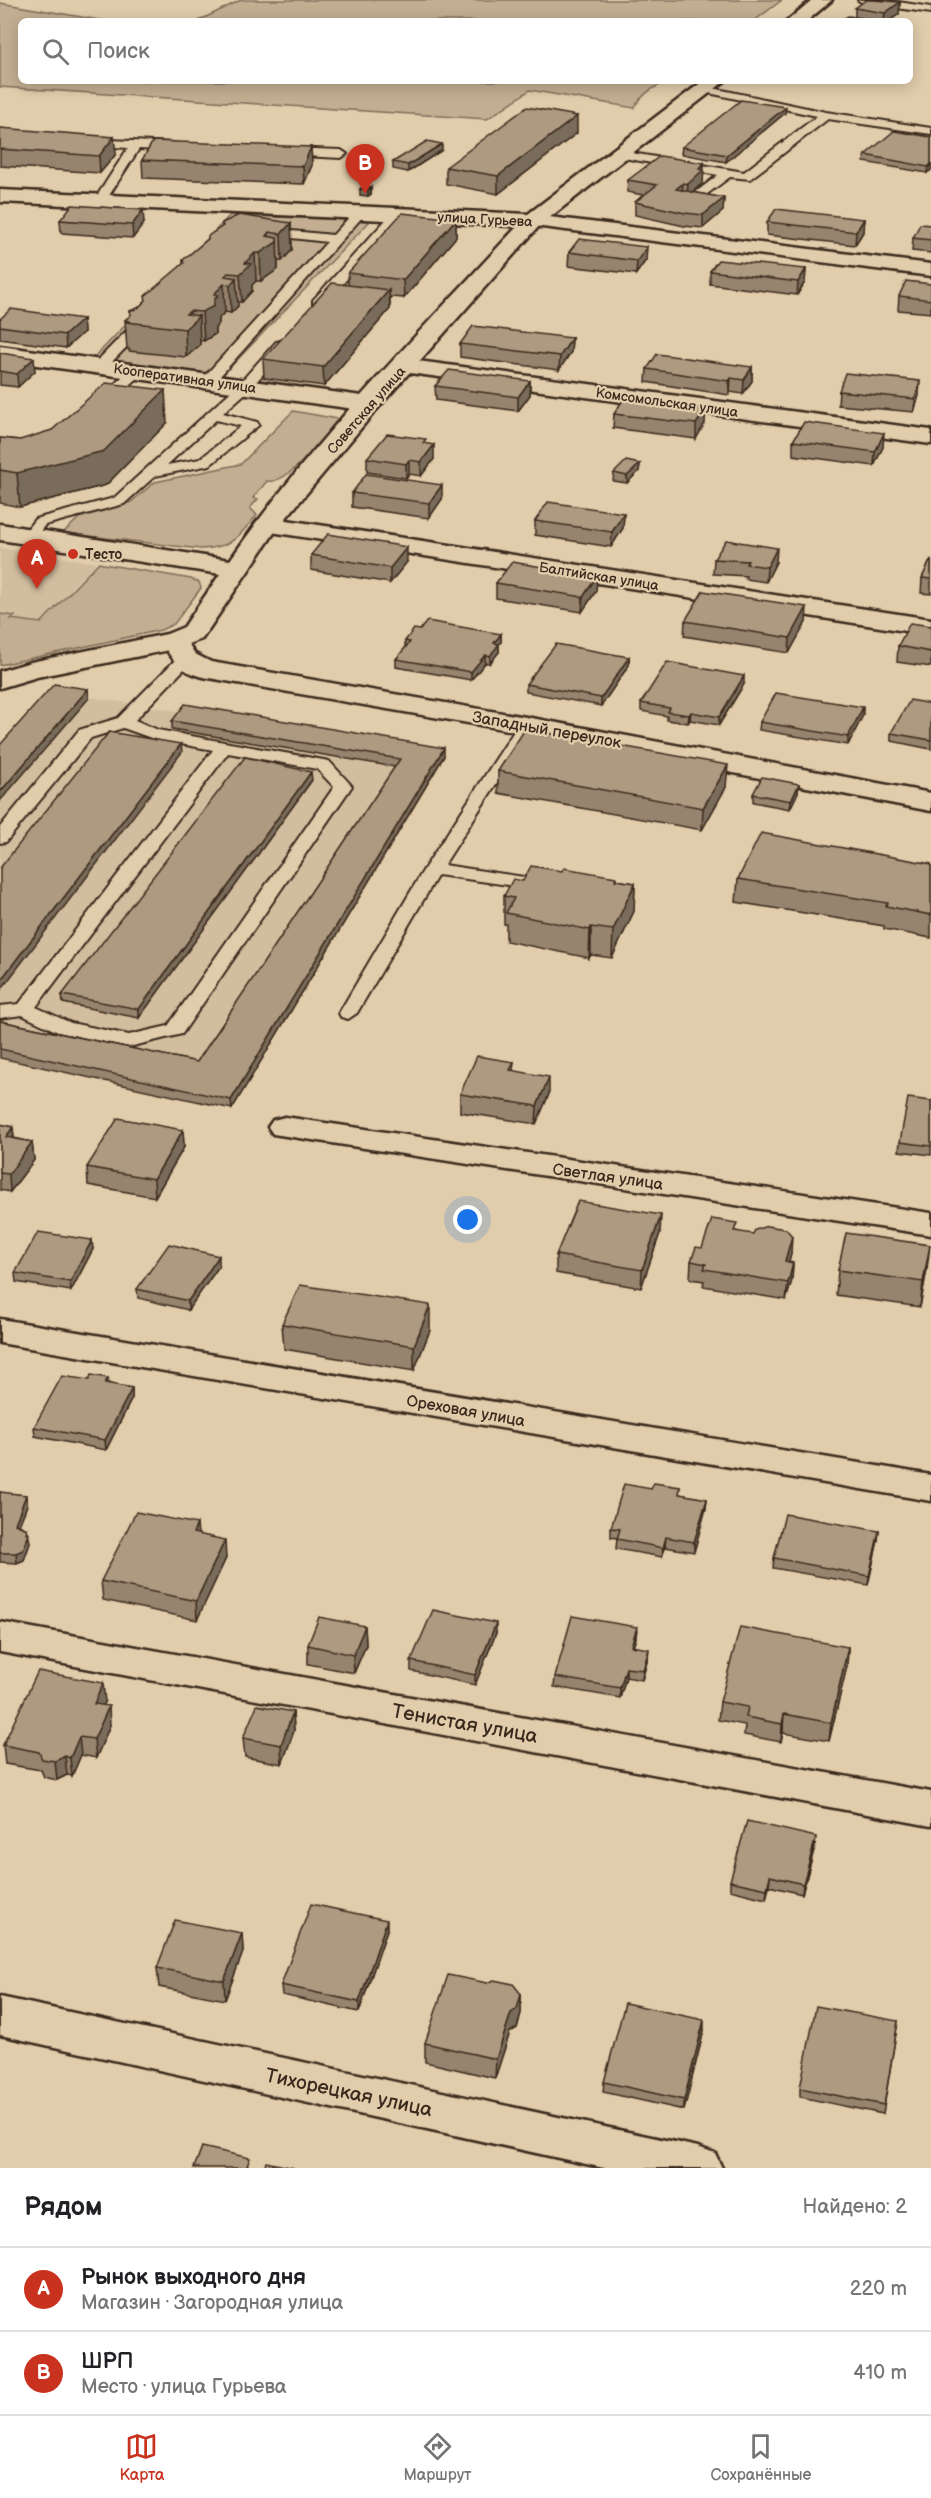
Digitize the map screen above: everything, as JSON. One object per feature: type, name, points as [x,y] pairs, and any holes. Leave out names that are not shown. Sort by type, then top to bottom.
[{"type":"street","points":[[800,18],[823,0]]},
{"type":"street","name":"Советская улица","points":[[0,680],[31,670],[179,650],[267,525],[369,404],[532,221],[709,85]]},
{"type":"street","name":"улица Гурьева","points":[[0,196],[532,221],[931,270]]},
{"type":"street","name":"Кооперативная улица","points":[[0,353],[369,404]]},
{"type":"street","name":"Комсомольская улица","points":[[403,366],[931,437]]},
{"type":"street","name":"Балтийская улица","points":[[267,525],[931,627]]},
{"type":"street","points":[[0,532],[238,569]]},
{"type":"street","name":"Западный переулок","points":[[179,650],[203,669],[526,725],[931,802]]},
{"type":"street","name":"Светлая улица","points":[[285,1127],[931,1224]]},
{"type":"street","name":"Ореховая улица","points":[[0,1331],[931,1488]]},
{"type":"street","name":"Тенистая улица","points":[[0,1637],[931,1809]]},
{"type":"street","name":"Тихорецкая улица","points":[[0,2016],[698,2168]]},
{"type":"lane","points":[[864,0],[931,10]]},
{"type":"lane","points":[[709,85],[826,115],[931,131]]},
{"type":"lane","points":[[618,153],[746,176],[826,115]]},
{"type":"lane","points":[[79,142],[182,148]]},
{"type":"lane","points":[[99,202],[135,146]]},
{"type":"lane","points":[[274,152],[341,154]]},
{"type":"lane","points":[[691,202],[727,173]]},
{"type":"lane","points":[[207,382],[359,213]]},
{"type":"lane","points":[[305,318],[397,215]]},
{"type":"lane","points":[[257,230],[337,239]]},
{"type":"lane","points":[[99,367],[154,309]]},
{"type":"lane","points":[[27,537],[40,522],[119,501],[244,387],[290,335]]},
{"type":"lane","points":[[95,409],[136,372]]},
{"type":"lane","points":[[152,472],[205,462],[252,425],[214,415]]},
{"type":"lane","points":[[0,838],[85,734],[124,722],[179,650]]},
{"type":"lane","points":[[0,1012],[25,1010],[65,1028],[129,1041],[175,1030],[343,786],[322,765],[154,734],[124,722]]},
{"type":"lane","points":[[348,1013],[433,870],[526,725]]},
{"type":"lane","points":[[25,1010],[223,747]]},
{"type":"lane","points":[[433,870],[557,887]]},
{"type":"shaded area","points":[[241,0],[782,0],[758,18],[204,18]]},
{"type":"shaded area","points":[[0,3],[88,18],[18,18],[18,84],[663,84],[641,98],[634,108],[530,90],[487,119],[0,87]]},
{"type":"shaded area","points":[[230,215],[370,221],[220,378],[92,360]]},
{"type":"shaded area","points":[[293,411],[338,419],[296,467],[276,480],[267,481],[253,498],[258,499],[250,508],[257,515],[234,540],[220,546],[201,549],[63,533],[79,518],[131,502],[155,482],[241,464]]},
{"type":"shaded area","points":[[0,548],[98,563],[41,623],[10,619],[14,616],[0,614]]},
{"type":"shaded area","points":[[98,563],[191,579],[199,582],[201,588],[174,624],[161,630],[0,665],[0,614],[15,616],[11,619],[41,623]]},
{"type":"shaded area","points":[[55,692],[185,712],[435,769],[232,1109],[0,1058],[0,754]]},
{"type":"building","points":[[866,0],[900,2],[885,13],[855,8]]},
{"type":"building","points":[[741,100],[786,107],[727,155],[682,147]]},
{"type":"building","points":[[527,107],[577,116],[498,176],[446,167]]},
{"type":"building","points":[[0,128],[114,137],[99,156],[0,149]]},
{"type":"building","points":[[894,131],[931,137],[931,164],[928,167],[865,155]]},
{"type":"building","points":[[153,141],[311,147],[303,166],[142,160]]},
{"type":"building","points":[[427,141],[442,144],[408,165],[393,162]]},
{"type":"building","points":[[660,156],[704,163],[699,169],[703,170],[688,184],[683,183],[676,189],[724,198],[703,215],[635,202],[657,185],[628,180]]},
{"type":"building","points":[[363,186],[371,187],[368,190],[360,189]]},
{"type":"building","points":[[72,205],[143,210],[132,225],[60,220]]},
{"type":"building","points":[[776,209],[864,219],[856,232],[767,222]]},
{"type":"building","points":[[402,213],[456,219],[403,280],[348,273]]},
{"type":"building","points":[[239,215],[291,223],[281,234],[269,232],[266,236],[277,238],[277,242],[260,253],[255,253],[245,263],[251,264],[240,274],[228,273],[225,276],[236,278],[230,285],[224,284],[214,294],[218,295],[214,300],[214,306],[202,312],[190,311],[186,314],[199,316],[185,329],[125,320],[131,315],[130,311],[138,308],[146,300],[145,296],[184,263],[183,260],[208,239],[208,236],[223,226],[222,223]]},
{"type":"building","points":[[920,224],[931,225],[931,240],[913,238]]},
{"type":"building","points":[[579,239],[647,247],[637,261],[569,252]]},
{"type":"building","points":[[718,260],[806,269],[798,282],[710,271]]},
{"type":"building","points":[[906,281],[931,284],[931,300],[899,296]]},
{"type":"building","points":[[332,283],[389,290],[323,367],[263,359]]},
{"type":"building","points":[[11,309],[83,319],[65,335],[0,326],[0,319]]},
{"type":"building","points":[[473,326],[572,338],[560,356],[460,344]]},
{"type":"building","points":[[0,353],[34,358],[17,374],[0,371]]},
{"type":"building","points":[[657,354],[752,367],[744,380],[731,378],[729,381],[647,369]]},
{"type":"building","points":[[449,370],[530,381],[518,397],[435,386]]},
{"type":"building","points":[[845,373],[920,381],[915,399],[839,391]]},
{"type":"building","points":[[106,383],[165,390],[104,451],[17,473],[0,470],[0,438],[20,440],[52,430]]},
{"type":"building","points":[[624,398],[706,409],[696,424],[614,414]]},
{"type":"building","points":[[804,422],[884,433],[875,452],[793,441]]},
{"type":"building","points":[[387,434],[426,439],[423,443],[434,445],[421,462],[409,460],[406,464],[367,458]]},
{"type":"building","points":[[626,461],[640,464],[627,476],[614,473]]},
{"type":"building","points":[[366,474],[442,485],[429,503],[352,493]]},
{"type":"building","points":[[548,502],[624,513],[612,532],[535,521]]},
{"type":"building","points":[[328,534],[407,547],[390,568],[311,555]]},
{"type":"building","points":[[726,540],[777,548],[767,567],[746,564],[748,561],[714,559]]},
{"type":"building","points":[[931,559],[931,579],[922,578]]},
{"type":"building","points":[[512,562],[597,576],[583,597],[496,583]]},
{"type":"building","points":[[703,591],[807,607],[790,638],[685,621]]},
{"type":"building","points":[[427,621],[501,634],[494,643],[499,644],[490,656],[485,655],[471,672],[396,659],[410,642],[405,641],[414,629],[420,630]]},
{"type":"building","points":[[910,623],[931,626],[931,652],[898,646]]},
{"type":"building","points":[[556,644],[629,657],[601,698],[526,684]]},
{"type":"building","points":[[667,662],[744,676],[719,717],[691,712],[689,715],[668,712],[670,708],[641,703]]},
{"type":"building","points":[[54,684],[88,689],[0,792],[0,745]]},
{"type":"building","points":[[776,693],[863,707],[848,737],[760,722]]},
{"type":"building","points":[[910,700],[931,704],[931,740],[891,733]]},
{"type":"building","points":[[185,704],[444,748],[231,1100],[0,1049],[0,1021],[197,1062],[400,759],[172,721]]},
{"type":"building","points":[[525,729],[728,765],[703,808],[498,771]]},
{"type":"building","points":[[109,732],[181,744],[0,981],[0,868]]},
{"type":"building","points":[[245,757],[311,772],[139,1009],[62,995]]},
{"type":"building","points":[[762,777],[799,784],[791,801],[753,794]]},
{"type":"building","points":[[761,833],[931,864],[931,915],[886,906],[888,903],[738,879]]},
{"type":"building","points":[[531,866],[562,871],[564,868],[616,877],[615,880],[635,883],[613,930],[591,927],[590,930],[506,913],[514,898],[504,896],[513,879],[523,881]]},
{"type":"building","points":[[477,1056],[514,1062],[510,1070],[549,1077],[537,1106],[460,1094]]},
{"type":"building","points":[[908,1098],[931,1101],[931,1146],[900,1142]]},
{"type":"building","points":[[118,1118],[183,1130],[154,1179],[87,1167]]},
{"type":"building","points":[[0,1124],[13,1127],[6,1137],[32,1142],[9,1174],[0,1173]]},
{"type":"building","points":[[578,1201],[661,1215],[642,1270],[556,1255]]},
{"type":"building","points":[[712,1219],[737,1223],[734,1231],[753,1234],[755,1230],[767,1226],[786,1229],[792,1236],[785,1261],[793,1263],[788,1283],[704,1269],[706,1264],[691,1261],[696,1247],[702,1248]]},
{"type":"building","points":[[38,1232],[92,1240],[70,1282],[15,1273]]},
{"type":"building","points":[[846,1233],[930,1245],[923,1282],[838,1270]]},
{"type":"building","points":[[169,1244],[219,1256],[188,1301],[137,1289]]},
{"type":"building","points":[[300,1285],[430,1305],[414,1346],[282,1324]]},
{"type":"building","points":[[91,1375],[108,1378],[105,1383],[132,1388],[105,1440],[34,1427],[62,1376],[89,1380]]},
{"type":"building","points":[[654,1483],[680,1487],[679,1494],[707,1499],[694,1542],[666,1537],[663,1548],[617,1539],[620,1529],[611,1528],[624,1484],[651,1489]]},
{"type":"building","points":[[0,1492],[26,1495],[15,1524],[27,1529],[26,1533],[29,1534],[23,1550],[16,1553],[0,1553]]},
{"type":"building","points":[[136,1512],[197,1524],[193,1533],[225,1540],[196,1601],[101,1581]]},
{"type":"building","points":[[785,1514],[879,1531],[869,1576],[774,1558]]},
{"type":"building","points":[[433,1610],[496,1623],[475,1675],[411,1661]]},
{"type":"building","points":[[572,1616],[637,1627],[631,1646],[649,1649],[643,1670],[626,1668],[620,1688],[555,1677]]},
{"type":"building","points":[[319,1617],[365,1626],[353,1655],[308,1645]]},
{"type":"building","points":[[740,1627],[848,1647],[831,1723],[784,1714],[782,1724],[746,1717],[748,1707],[720,1702]]},
{"type":"building","points":[[38,1671],[103,1683],[94,1704],[109,1706],[94,1739],[79,1737],[70,1758],[65,1756],[55,1761],[42,1759],[39,1752],[3,1745]]},
{"type":"building","points":[[257,1705],[293,1712],[281,1745],[243,1738]]},
{"type":"building","points":[[747,1821],[816,1837],[803,1884],[770,1876],[767,1889],[730,1881]]},
{"type":"building","points":[[311,1904],[387,1920],[359,2002],[281,1985]]},
{"type":"building","points":[[175,1920],[242,1933],[224,1981],[157,1968]]},
{"type":"building","points":[[448,1975],[487,1983],[494,1980],[513,1984],[521,1994],[517,2009],[511,2013],[496,2059],[425,2043]]},
{"type":"building","points":[[625,2003],[704,2020],[684,2100],[604,2082]]},
{"type":"building","points":[[816,2006],[898,2021],[884,2105],[800,2088]]},
{"type":"building","points":[[202,2147],[250,2158],[247,2166],[256,2168],[194,2168]]},
{"type":"building","points":[[266,2162],[294,2168],[264,2168]]},
{"type":"place","name":"ШРП","points":[[365,194]]},
{"type":"place","name":"Тесто","points":[[73,554]]},
{"type":"place","name":"Рынок выходного дня","points":[[37,589]]}]
